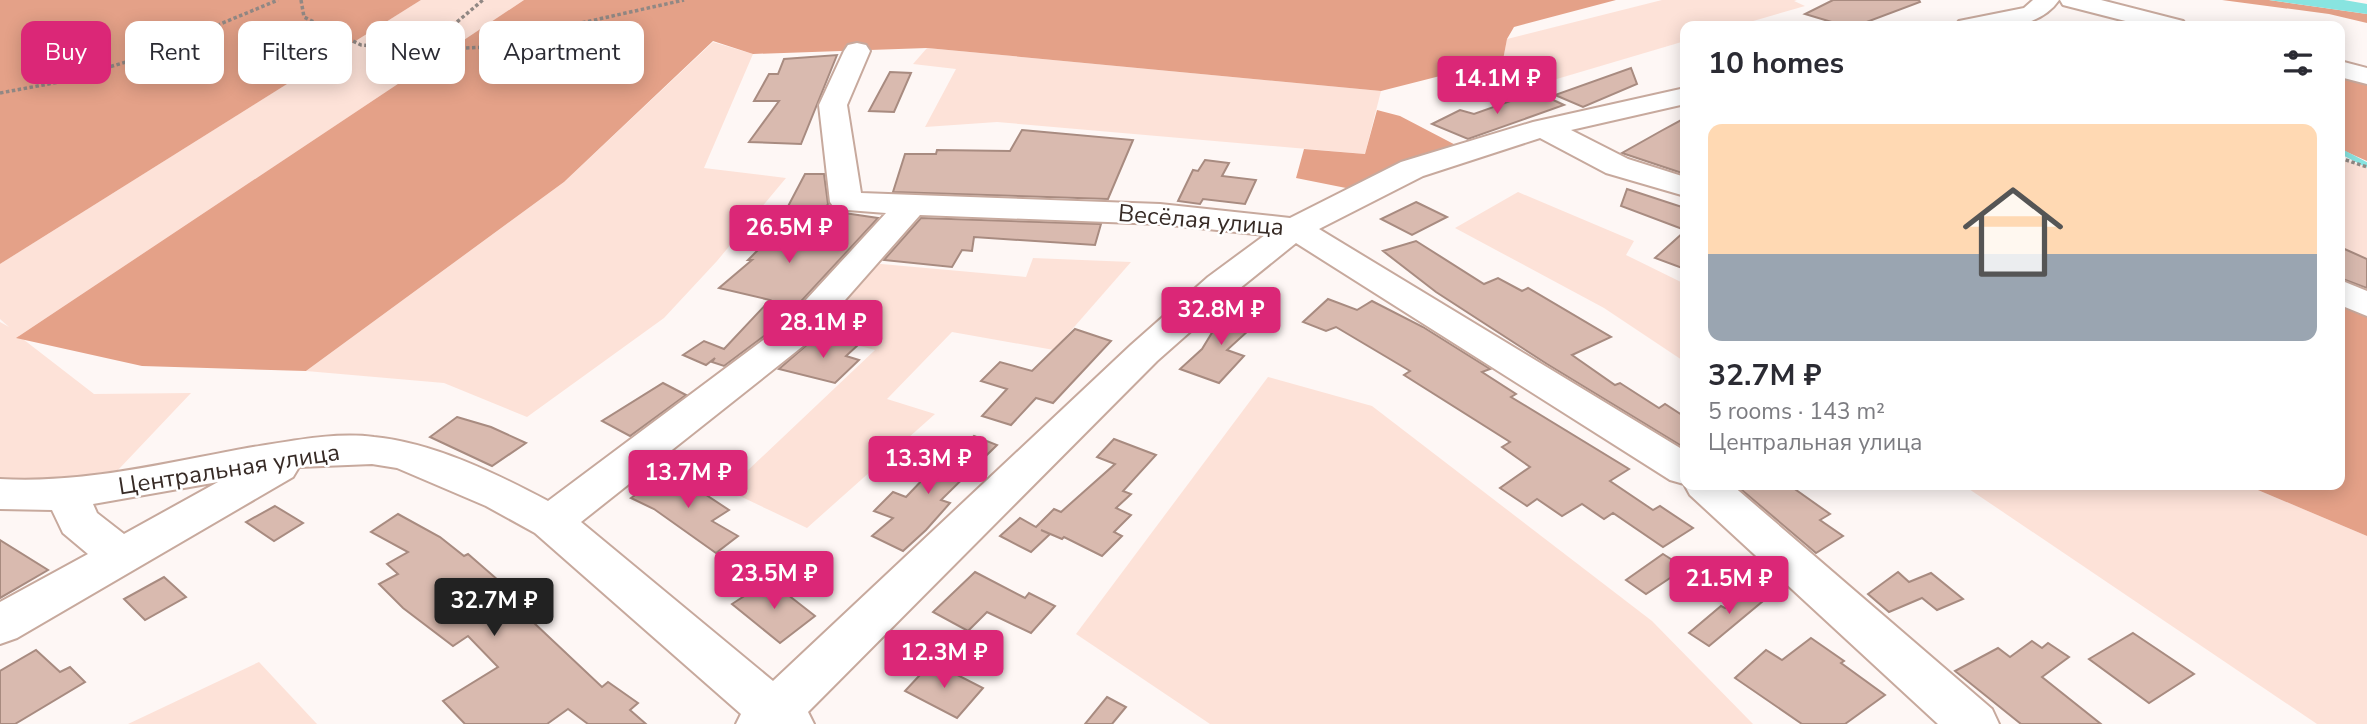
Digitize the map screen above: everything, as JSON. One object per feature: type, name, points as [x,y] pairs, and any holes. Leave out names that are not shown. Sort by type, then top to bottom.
[{"type":"street","points":[[1995,21],[2032,14],[2047,0]]},
{"type":"street","points":[[2072,0],[2154,21]]},
{"type":"street","name":"Весёлая улица","points":[[856,51],[833,105],[846,202],[1160,214],[1295,228],[1680,467]]},
{"type":"street","points":[[2345,70],[2367,76]]},
{"type":"street","points":[[775,720],[1144,353],[1221,285],[1295,228],[1412,169],[1543,128],[1680,97]]},
{"type":"street","points":[[1543,128],[1617,166],[1680,185]]},
{"type":"street","points":[[551,522],[794,334],[911,205]]},
{"type":"street","points":[[2345,294],[2367,305]]},
{"type":"street","name":"Центральная улица","points":[[0,494],[67,494],[301,453],[350,450],[392,452],[501,495],[551,522],[775,720]]},
{"type":"street","points":[[0,625],[301,453]]},
{"type":"street","points":[[1711,490],[1973,724]]},
{"type":"street","points":[[67,494],[79,522],[122,556]]},
{"type":"path","points":[[0,93],[40,88],[156,52],[257,6],[278,0]]},
{"type":"path","points":[[301,0],[304,17],[366,45]]},
{"type":"path","points":[[458,21],[483,0]]},
{"type":"path","points":[[465,48],[508,46],[554,29],[684,0]]},
{"type":"path","points":[[2345,160],[2367,167]]},
{"type":"shaded area","points":[[0,0],[421,0],[388,21],[366,21],[366,34],[352,43],[352,21],[238,21],[238,84],[287,84],[0,264]]},
{"type":"shaded area","points":[[421,0],[524,0],[492,21],[479,21],[479,30],[465,39],[465,21],[388,21]]},
{"type":"shaded area","points":[[524,0],[1616,0],[1514,27],[1507,39],[1503,60],[1381,91],[927,48],[753,54],[713,41],[564,182],[306,371],[142,366],[16,338],[398,84],[465,84],[465,39],[479,30],[479,84],[644,84],[644,21],[492,21]]},
{"type":"shaded area","points":[[1662,0],[1797,0],[1794,1],[1805,6],[1753,21],[1680,21],[1680,42],[1550,81],[1503,60],[1507,39]]},
{"type":"shaded area","points":[[2222,0],[2269,0],[2367,14],[2367,23],[2329,14]]},
{"type":"shaded area","points":[[366,34],[366,84],[398,84],[19,336],[94,394],[191,393],[118,470],[41,482],[0,477],[0,322],[9,327],[0,319],[0,264],[287,84],[352,84],[352,43]]},
{"type":"shaded area","points":[[713,42],[753,54],[704,168],[786,178],[717,261],[664,318],[527,417],[444,383],[306,371],[564,182]]},
{"type":"shaded area","points":[[927,48],[1381,91],[1365,154],[997,122],[925,127],[956,69],[913,64]]},
{"type":"shaded area","points":[[2345,70],[2367,76],[2367,161],[2345,151]]},
{"type":"shaded area","points":[[1377,110],[1400,116],[1469,152],[1366,192],[1296,178],[1304,149],[1365,154]]},
{"type":"shaded area","points":[[2345,160],[2367,167],[2367,259],[2346,250]]},
{"type":"shaded area","points":[[1518,192],[1634,241],[1626,255],[1680,282],[1680,359],[1604,308],[1455,228]]},
{"type":"shaded area","points":[[1033,258],[1131,262],[1054,350],[952,332],[887,399],[935,414],[807,528],[727,490],[875,350],[811,333],[859,262],[1026,277]]},
{"type":"shaded area","points":[[2345,292],[2367,303],[2367,536],[2258,490],[2345,490]]},
{"type":"shaded area","points":[[1268,377],[1372,406],[1652,621],[1753,724],[1210,724],[1076,634]]},
{"type":"shaded area","points":[[1970,490],[2258,490],[2367,536],[2367,724],[2317,724]]},
{"type":"shaded area","points":[[259,662],[317,724],[128,724]]},
{"type":"water","points":[[2269,0],[2344,0],[2367,4],[2367,14]]},
{"type":"building","points":[[1833,0],[1920,2],[1869,21],[1828,21],[1805,14]]},
{"type":"building","points":[[837,55],[801,144],[749,142],[779,101],[754,101],[769,74],[778,74],[784,59]]},
{"type":"building","points":[[1631,68],[1637,84],[1583,107],[1555,95]]},
{"type":"building","points":[[890,72],[911,73],[894,112],[869,111]]},
{"type":"building","points":[[1536,92],[1564,105],[1468,139],[1432,124],[1460,110],[1474,114]]},
{"type":"building","points":[[1680,121],[1680,172],[1622,153]]},
{"type":"building","points":[[1022,130],[1133,140],[1108,199],[893,192],[905,154],[936,154],[937,150],[1010,151]]},
{"type":"building","points":[[1205,160],[1229,163],[1222,176],[1256,180],[1245,204],[1203,199],[1200,204],[1178,201],[1193,170],[1198,171]]},
{"type":"building","points":[[805,174],[824,174],[828,204],[824,210],[878,218],[780,324],[724,366],[712,362],[715,358],[706,365],[683,355],[704,341],[724,349],[770,300],[719,288],[752,260],[748,260],[794,214],[784,214]]},
{"type":"building","points":[[1627,189],[1680,206],[1680,228],[1621,206]]},
{"type":"building","points":[[1416,202],[1447,217],[1412,235],[1381,219]]},
{"type":"building","points":[[921,218],[1101,224],[1095,245],[974,237],[972,251],[962,250],[952,267],[884,260]]},
{"type":"building","points":[[1680,236],[1680,267],[1655,258]]},
{"type":"building","points":[[1416,241],[1484,284],[1498,278],[1522,291],[1528,288],[1611,337],[1572,355],[1615,385],[1620,383],[1659,408],[1665,404],[1680,414],[1680,445],[1436,292],[1383,251]]},
{"type":"building","points":[[2345,249],[2367,259],[2367,288],[2345,280]]},
{"type":"building","points":[[1328,299],[1357,310],[1372,301],[1423,327],[1490,369],[1482,372],[1516,394],[1511,397],[1629,469],[1610,481],[1653,510],[1660,506],[1693,528],[1663,547],[1613,513],[1604,519],[1582,504],[1562,516],[1537,499],[1527,506],[1500,488],[1530,467],[1502,447],[1510,442],[1404,375],[1410,371],[1336,327],[1326,331],[1303,322]]},
{"type":"building","points":[[1233,308],[1261,319],[1227,350],[1244,356],[1219,383],[1180,369],[1202,349],[1221,318]]},
{"type":"building","points":[[1075,329],[1111,341],[1053,403],[1036,398],[1011,425],[982,416],[1007,389],[981,381],[1000,362],[1032,371]]},
{"type":"building","points":[[818,335],[858,345],[846,356],[859,360],[835,383],[779,369]]},
{"type":"building","points":[[663,383],[686,395],[630,436],[602,421]]},
{"type":"building","points":[[457,417],[491,427],[526,443],[492,466],[430,437]]},
{"type":"building","points":[[974,436],[997,445],[941,500],[950,503],[926,530],[903,551],[872,536],[893,518],[874,511],[893,492],[906,497],[948,453],[954,456]]},
{"type":"building","points":[[1114,439],[1156,455],[1123,491],[1131,494],[1116,508],[1131,515],[1114,532],[1122,536],[1102,556],[1064,537],[1062,539],[1041,530],[1050,534],[1031,552],[1000,536],[1020,518],[1036,527],[1054,509],[1061,512],[1115,464],[1097,457]]},
{"type":"building","points":[[670,471],[729,510],[712,521],[738,536],[716,553],[654,509],[631,498]]},
{"type":"building","points":[[1742,490],[1796,490],[1830,514],[1820,520],[1843,536],[1816,553]]},
{"type":"building","points":[[275,506],[303,523],[274,541],[246,522]]},
{"type":"building","points":[[398,514],[440,537],[464,556],[468,554],[521,600],[515,605],[602,687],[608,682],[638,703],[630,710],[646,724],[588,724],[568,709],[547,724],[465,724],[443,701],[498,667],[468,636],[453,646],[403,608],[379,584],[398,574],[387,564],[408,552],[371,532]]},
{"type":"building","points":[[0,540],[48,570],[0,598]]},
{"type":"building","points":[[1663,554],[1685,568],[1646,594],[1626,580]]},
{"type":"building","points":[[975,572],[1025,598],[1029,593],[1055,606],[1031,633],[987,612],[968,631],[933,612]]},
{"type":"building","points":[[1898,572],[1909,582],[1931,573],[1963,599],[1937,610],[1922,598],[1889,612],[1868,594]]},
{"type":"building","points":[[164,577],[186,597],[145,620],[124,599]]},
{"type":"building","points":[[769,580],[815,616],[780,643],[732,604]]},
{"type":"building","points":[[1760,584],[1769,596],[1709,646],[1689,633],[1721,606],[1725,608]]},
{"type":"building","points":[[2133,633],[2194,674],[2149,703],[2089,659]]},
{"type":"building","points":[[1811,638],[1885,695],[1845,724],[1802,724],[1735,678],[1766,650],[1782,660]]},
{"type":"building","points":[[2032,641],[2042,648],[2048,643],[2069,657],[2042,677],[2101,724],[2021,724],[1955,671],[1998,648],[2010,657]]},
{"type":"building","points":[[36,650],[60,672],[70,667],[85,682],[15,724],[0,724],[0,671]]},
{"type":"building","points":[[932,662],[983,688],[957,718],[905,691]]},
{"type":"building","points":[[1107,697],[1126,707],[1112,724],[1085,724]]},
{"type":"waterway","points":[[2345,154],[2367,165]]}]
